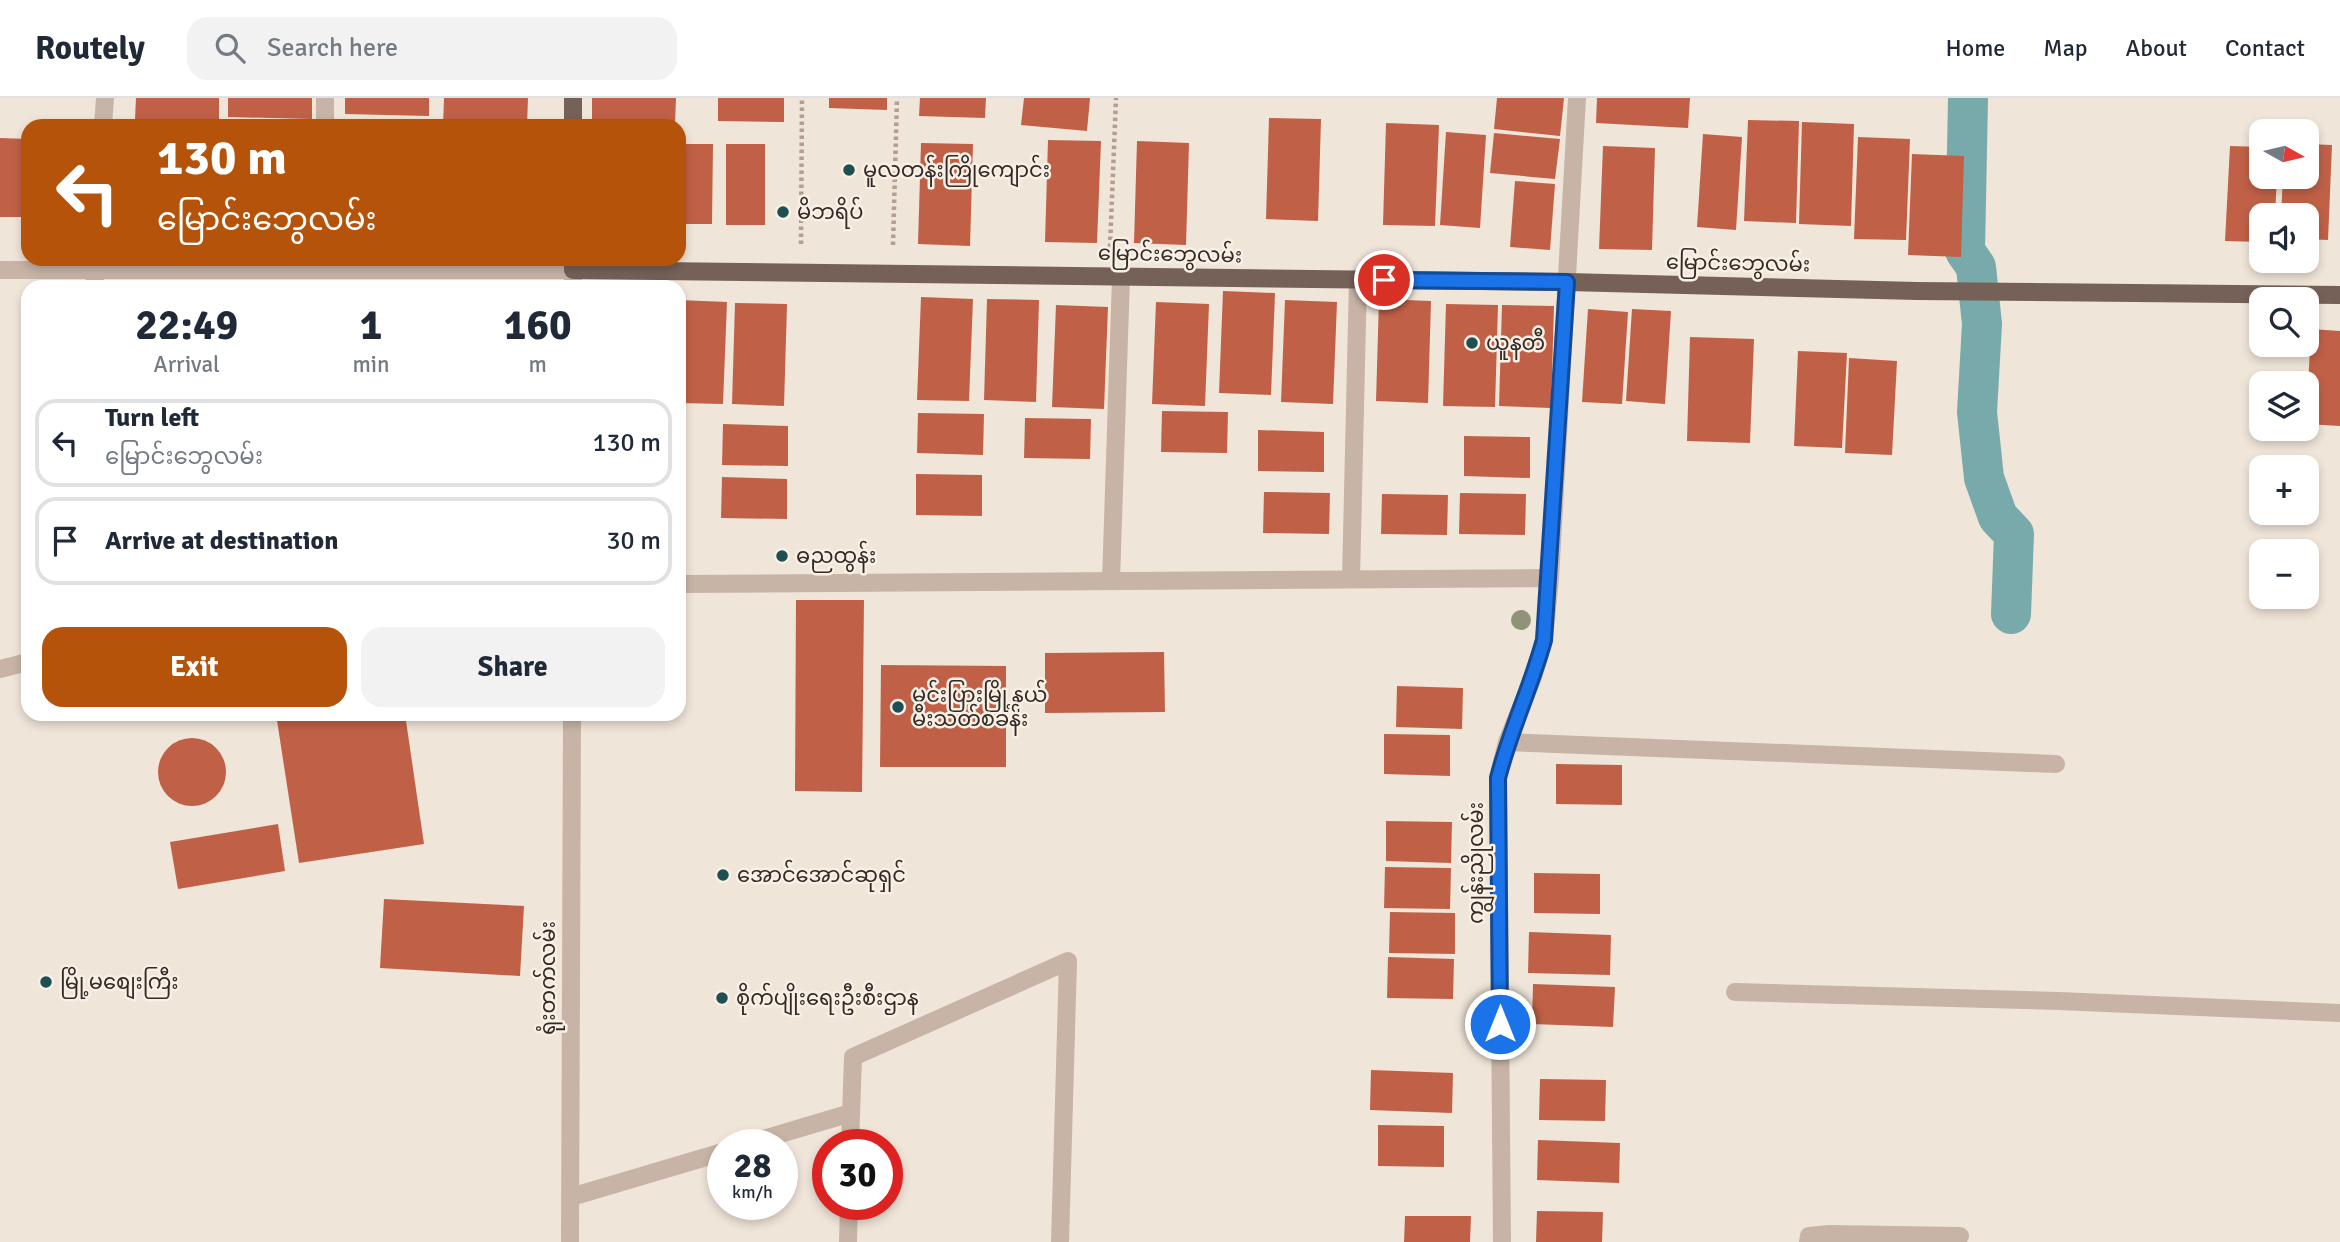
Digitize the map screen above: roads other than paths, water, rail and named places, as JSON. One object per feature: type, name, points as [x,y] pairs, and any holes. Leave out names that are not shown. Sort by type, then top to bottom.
[{"type":"main road","points":[[573,98],[573,119]]},
{"type":"main road","name":"မြောင်းဘွေလမ်း","points":[[573,272],[1358,279],[1917,291],[2340,295]]},
{"type":"street","points":[[104,119],[105,98]]},
{"type":"street","points":[[325,98],[325,119]]},
{"type":"street","name":"ကျွန်းညိုလမ်း","points":[[1502,1242],[1498,778],[1507,742],[1533,677],[1544,640],[1550,578],[1577,98]]},
{"type":"street","name":"မြောင်းဘွေလမ်း","points":[[0,270],[573,272]]},
{"type":"street","points":[[1111,581],[1115,276]]},
{"type":"street","points":[[1351,579],[1358,279]]},
{"type":"street","points":[[686,584],[1550,578]]},
{"type":"street","points":[[0,669],[21,664]]},
{"type":"street","name":"ရုံးတက်လမ်း","points":[[570,1242],[572,721]]},
{"type":"street","points":[[1507,742],[2056,764]]},
{"type":"street","points":[[850,1129],[853,1057],[1068,961],[1060,1242]]},
{"type":"street","points":[[1735,992],[2059,1001],[2340,1013]]},
{"type":"street","points":[[797,1129],[851,1113]]},
{"type":"street","points":[[570,1197],[707,1157]]},
{"type":"street","points":[[848,1242],[849,1220]]},
{"type":"street","points":[[1808,1242],[1809,1236],[1829,1234],[1960,1236]]},
{"type":"waterway","points":[[1968,98],[1965,251],[1976,267],[1982,324],[1977,412],[1984,478],[1998,517],[2014,534],[2011,614]]},
{"type":"place","name":"မူလတန်းကြိုကျောင်း","points":[[849,170]]},
{"type":"place","name":"မိဘရိပ်","points":[[783,212]]},
{"type":"place","name":"ယူနတီ","points":[[1472,343]]},
{"type":"place","name":"ဓညထွန်း","points":[[782,556]]},
{"type":"place","name":"မင်းပြားမြို့နယ် မီးသတ်စခန်း","points":[[898,707]]},
{"type":"place","name":"အောင်အောင်ဆုရှင်","points":[[723,875]]},
{"type":"place","name":"မြို့မစျေးကြီး","points":[[46,982]]},
{"type":"place","name":"စိုက်ပျိုးရေးဦးစီးဌာန","points":[[722,998]]}]
